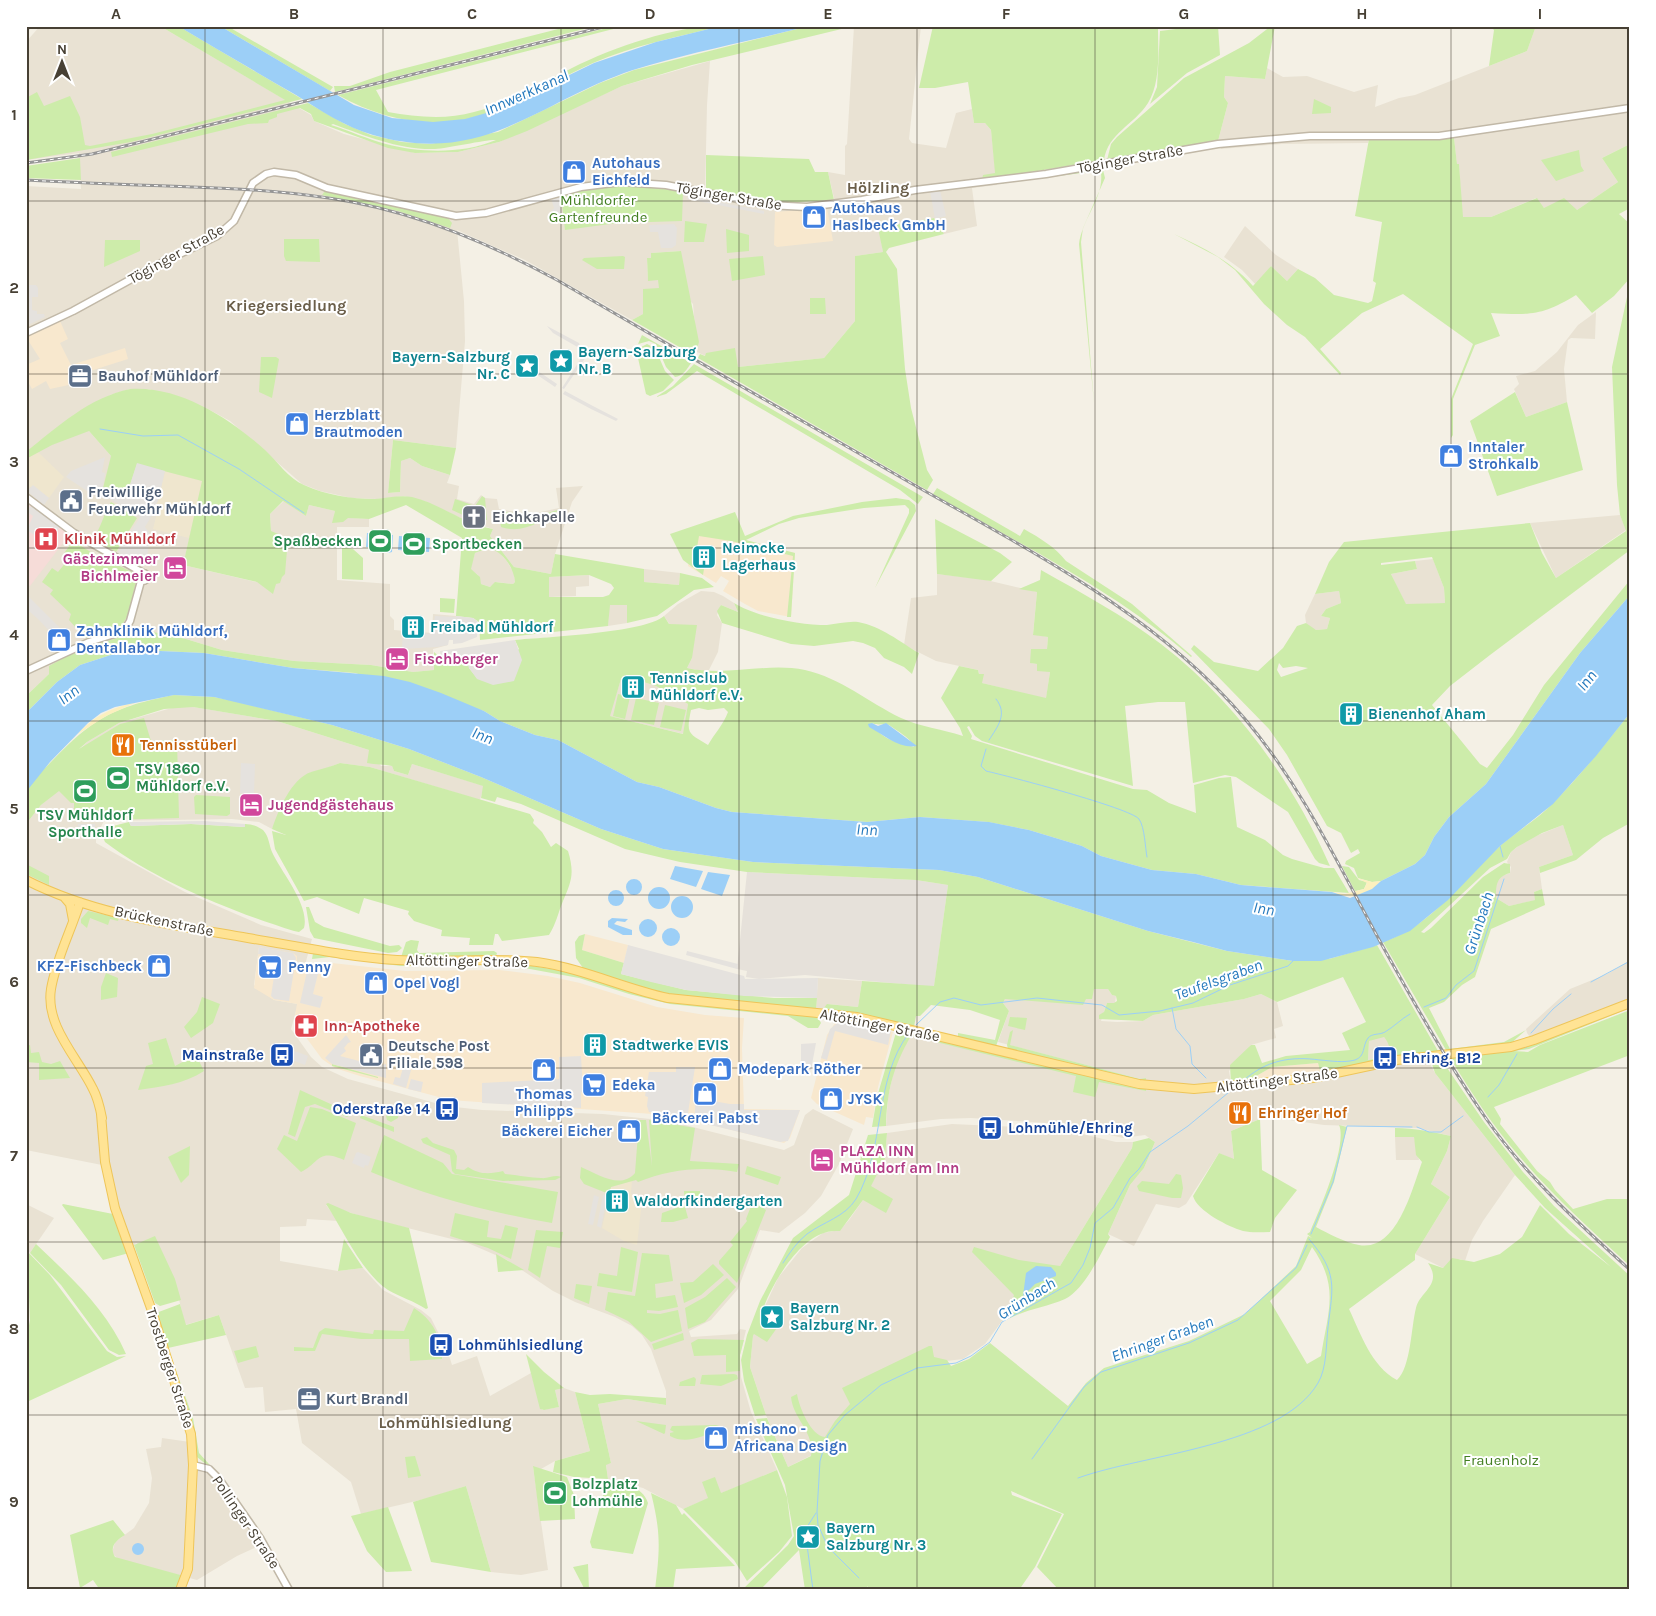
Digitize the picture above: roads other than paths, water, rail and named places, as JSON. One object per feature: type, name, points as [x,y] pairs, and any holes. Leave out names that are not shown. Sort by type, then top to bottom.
[{"type":"main road","name":"Brückenstraße","points":[[26,880],[64,897],[93,906],[162,922],[305,948]]},
{"type":"main road","points":[[64,897],[71,909],[74,920]]},
{"type":"main road","name":"Trostberger Straße","points":[[80,902],[54,975],[51,988],[52,1006],[63,1040],[94,1090],[101,1114],[108,1181],[119,1222],[141,1279],[188,1422],[193,1465],[188,1569],[180,1590]]},
{"type":"main road","points":[[74,920],[84,909],[93,906]]},
{"type":"main road","name":"Altöttinger Straße","points":[[305,948],[398,960],[499,960],[540,963],[570,968],[642,992],[687,1001],[828,1013],[866,1019],[1151,1086],[1194,1089],[1313,1078],[1397,1060],[1523,1044],[1630,1003]]},
{"type":"street","name":"Töginger Straße","points":[[26,333],[73,311],[157,265],[217,236],[234,221],[254,183],[263,176],[274,172],[296,175],[327,188],[456,216],[486,213],[581,187],[621,182],[666,185],[770,205],[807,207],[862,200],[906,191],[1046,174],[1218,144],[1303,136],[1439,136],[1492,130],[1630,108]]},
{"type":"street","points":[[26,497],[74,533],[140,575],[130,621],[124,631],[89,642],[26,671]]},
{"type":"street","name":"Pollinger Straße","points":[[193,1465],[209,1469],[219,1479],[260,1538],[290,1590]]},
{"type":"water","points":[[178,26],[220,26],[354,105],[392,118],[433,122],[465,119],[497,110],[594,63],[656,42],[721,26],[809,26],[698,52],[633,70],[599,83],[509,126],[479,137],[447,143],[412,143],[373,135],[343,123]]},
{"type":"water","name":"Spaßbecken","points":[[367,533],[393,535],[392,552],[388,553],[382,548],[366,547]]},
{"type":"water","name":"Sportbecken","points":[[399,536],[430,538],[429,552],[398,550]]},
{"type":"water","name":"Inn","points":[[1630,595],[1630,713],[1596,756],[1553,804],[1500,846],[1448,900],[1410,931],[1373,947],[1321,961],[1293,961],[1227,951],[1148,931],[978,877],[939,870],[753,862],[663,849],[601,829],[481,777],[409,749],[332,725],[214,697],[174,695],[115,707],[101,713],[88,723],[50,762],[26,792],[26,713],[57,682],[80,665],[117,653],[138,650],[204,653],[293,668],[384,676],[410,682],[484,711],[500,721],[535,735],[558,740],[637,782],[659,787],[732,812],[867,822],[920,817],[989,822],[1029,830],[1082,846],[1101,856],[1152,870],[1196,874],[1241,885],[1332,892],[1350,898],[1372,889],[1381,881],[1415,864],[1425,855],[1434,837],[1449,817],[1486,784],[1580,653]]},
{"type":"water","points":[[872,723],[878,726],[886,723],[917,746],[904,745],[892,741],[869,727],[868,724]]},
{"type":"water","points":[[675,866],[703,871],[696,887],[670,879]]},
{"type":"water","points":[[708,872],[730,875],[722,896],[701,889]]},
{"type":"water","points":[[634,879],[640,881],[642,887],[640,893],[634,895],[628,893],[626,887],[628,881]]},
{"type":"water","points":[[659,887],[667,890],[670,898],[667,906],[659,909],[651,906],[648,898],[651,890]]},
{"type":"water","points":[[616,890],[624,898],[616,906],[608,898]]},
{"type":"water","points":[[682,896],[690,899],[693,907],[690,915],[682,918],[674,915],[671,907],[674,899]]},
{"type":"water","points":[[612,918],[628,919],[625,922],[617,921],[614,924],[632,930],[632,935],[623,935],[608,927],[608,921]]},
{"type":"water","points":[[648,919],[654,922],[657,928],[654,934],[648,937],[642,934],[639,928],[642,922]]},
{"type":"water","points":[[671,928],[677,931],[680,937],[677,943],[671,946],[665,943],[662,937],[665,931]]},
{"type":"water","points":[[1036,1266],[1051,1267],[1056,1276],[1035,1284],[1023,1296],[1026,1273]]},
{"type":"water","points":[[138,1543],[144,1549],[138,1555],[132,1549]]},
{"type":"waterway","points":[[100,429],[143,436],[178,435],[239,469],[304,513]]},
{"type":"waterway","points":[[989,740],[998,725],[1001,715],[1000,704],[996,699]]},
{"type":"waterway","points":[[986,749],[981,766],[986,771],[1092,800],[1131,814],[1139,819],[1144,832],[1147,857]]},
{"type":"waterway","name":"Grünbach","points":[[1500,846],[1503,857]]},
{"type":"waterway","name":"Grünbach","points":[[1424,1007],[1446,998],[1456,985],[1474,971],[1504,879]]},
{"type":"waterway","name":"Teufelsgraben","points":[[916,1025],[940,1002],[954,998],[981,1005],[1037,998],[1102,1005],[1119,1015],[1160,1011],[1193,1003],[1230,985],[1288,966],[1293,961]]},
{"type":"waterway","name":"Ehringer Graben","points":[[1591,982],[1630,961]]},
{"type":"waterway","name":"Ehringer Graben","points":[[1531,1033],[1553,1009],[1571,994]]},
{"type":"waterway","points":[[1172,1008],[1176,1029],[1190,1046],[1192,1064],[1206,1078]]},
{"type":"waterway","name":"Grünbach","points":[[1243,1081],[1261,1068],[1289,1059],[1338,1062],[1355,1060],[1361,1056],[1366,1041],[1370,1036],[1385,1032],[1410,1014]]},
{"type":"waterway","name":"Teufelsgraben","points":[[783,1263],[803,1237],[840,1215],[856,1199],[872,1158],[884,1093],[890,1072],[898,1052],[909,1033]]},
{"type":"waterway","name":"Ehringer Graben","points":[[1488,1097],[1499,1085],[1517,1054]]},
{"type":"waterway","name":"Grünbach","points":[[859,1578],[828,1547],[818,1525],[820,1461],[828,1435],[845,1415],[881,1385],[917,1368],[956,1363],[971,1356],[990,1342],[1002,1322],[1071,1283],[1083,1265],[1090,1248],[1095,1223],[1113,1208],[1130,1178],[1139,1169],[1150,1152],[1188,1126],[1234,1088]]},
{"type":"waterway","name":"Ehringer Graben","points":[[1417,1127],[1429,1132],[1441,1132],[1463,1116]]},
{"type":"waterway","name":"Ehringer Graben","points":[[1311,1234],[1333,1182],[1347,1126],[1412,1127]]},
{"type":"waterway","points":[[1078,1478],[1209,1445],[1243,1434],[1274,1421],[1300,1404],[1318,1383],[1323,1370],[1332,1290],[1329,1271],[1325,1261],[1309,1239]]},
{"type":"waterway","name":"Ehringer Graben","points":[[1032,1459],[1084,1387],[1101,1372],[1189,1343],[1238,1320],[1296,1268],[1307,1245]]},
{"type":"waterway","points":[[813,1590],[805,1530],[816,1513]]},
{"type":"railway","points":[[26,31],[30,26]]},
{"type":"railway","points":[[26,163],[92,154],[607,26]]},
{"type":"railway","points":[[26,180],[233,189],[313,196],[379,208],[458,233],[508,255],[557,280],[1044,559],[1131,615],[1210,681],[1245,719],[1267,747],[1288,776],[1306,806],[1425,1022],[1485,1117],[1517,1159],[1553,1198],[1630,1270]]},
{"type":"place","name":"Autohaus Eichfeld","points":[[574,172]]},
{"type":"place","name":"Autohaus Haslbeck GmbH","points":[[814,217]]},
{"type":"place","name":"Bayern-Salzburg Nr. B","points":[[561,361]]},
{"type":"place","name":"Bayern-Salzburg Nr. C","points":[[527,366]]},
{"type":"place","name":"Bauhof Mühldorf","points":[[80,376]]},
{"type":"place","name":"Herzblatt Brautmoden","points":[[297,424]]},
{"type":"place","name":"Inntaler Strohkalb","points":[[1451,456]]},
{"type":"place","name":"Freiwillige Feuerwehr Mühldorf","points":[[71,501]]},
{"type":"place","name":"Eichkapelle","points":[[474,517]]},
{"type":"place","name":"Klinik Mühldorf","points":[[46,539]]},
{"type":"place","name":"Spaßbecken","points":[[380,541]]},
{"type":"place","name":"Sportbecken","points":[[414,544]]},
{"type":"place","name":"Neimcke Lagerhaus","points":[[704,557]]},
{"type":"place","name":"Gästezimmer Bichlmeier","points":[[175,568]]},
{"type":"place","name":"Freibad Mühldorf","points":[[413,627]]},
{"type":"place","name":"Zahnklinik Mühldorf, Dentallabor","points":[[59,640]]},
{"type":"place","name":"Fischberger","points":[[397,659]]},
{"type":"place","name":"Tennisclub Mühldorf e.V.","points":[[633,687]]},
{"type":"place","name":"Bienenhof Aham","points":[[1351,714]]},
{"type":"place","name":"Tennisstüberl","points":[[123,745]]},
{"type":"place","name":"TSV 1860 Mühldorf e.V.","points":[[118,778]]},
{"type":"place","name":"TSV Mühldorf Sporthalle","points":[[85,791]]},
{"type":"place","name":"Jugendgästehaus","points":[[251,805]]},
{"type":"place","name":"KFZ-Fischbeck","points":[[159,966]]},
{"type":"place","name":"Penny","points":[[270,967]]},
{"type":"place","name":"Opel Vogl","points":[[376,983]]},
{"type":"place","name":"Inn-Apotheke","points":[[306,1026]]},
{"type":"place","name":"Stadtwerke EVIS","points":[[595,1045]]},
{"type":"place","name":"Mainstraße","points":[[282,1055]]},
{"type":"place","name":"Deutsche Post Filiale 598","points":[[371,1055]]},
{"type":"place","name":"Ehring, B12","points":[[1385,1058]]},
{"type":"place","name":"Modepark Röther","points":[[720,1069]]},
{"type":"place","name":"Thomas Philipps","points":[[544,1070]]},
{"type":"place","name":"Edeka","points":[[594,1085]]},
{"type":"place","name":"Bäckerei Pabst","points":[[705,1094]]},
{"type":"place","name":"JYSK","points":[[831,1099]]},
{"type":"place","name":"Oderstraße 14","points":[[447,1109]]},
{"type":"place","name":"Ehringer Hof","points":[[1240,1113]]},
{"type":"place","name":"Lohmühle/Ehring","points":[[990,1128]]},
{"type":"place","name":"Bäckerei Eicher","points":[[629,1131]]},
{"type":"place","name":"PLAZA INN Mühldorf am Inn","points":[[822,1160]]},
{"type":"place","name":"Waldorfkindergarten","points":[[617,1201]]},
{"type":"place","name":"Bayern Salzburg Nr. 2","points":[[772,1317]]},
{"type":"place","name":"Lohmühlsiedlung","points":[[441,1345]]},
{"type":"place","name":"Kurt Brandl","points":[[309,1399]]},
{"type":"place","name":"mishono - Africana Design","points":[[716,1438]]},
{"type":"place","name":"Bolzplatz Lohmühle","points":[[555,1493]]},
{"type":"place","name":"Bayern Salzburg Nr. 3","points":[[808,1537]]},
{"type":"district","name":"Hölzling","points":[[878,187]]},
{"type":"district","name":"Kriegersiedlung","points":[[286,305]]},
{"type":"district","name":"Lohmühlsiedlung","points":[[445,1422]]},
{"type":"water label","name":"Innwerkkanal","points":[[526,92]]},
{"type":"park label","name":"Mühldorfer Gartenfreunde","points":[[598,208]]},
{"type":"park label","name":"Frauenholz","points":[[1501,1460]]}]
